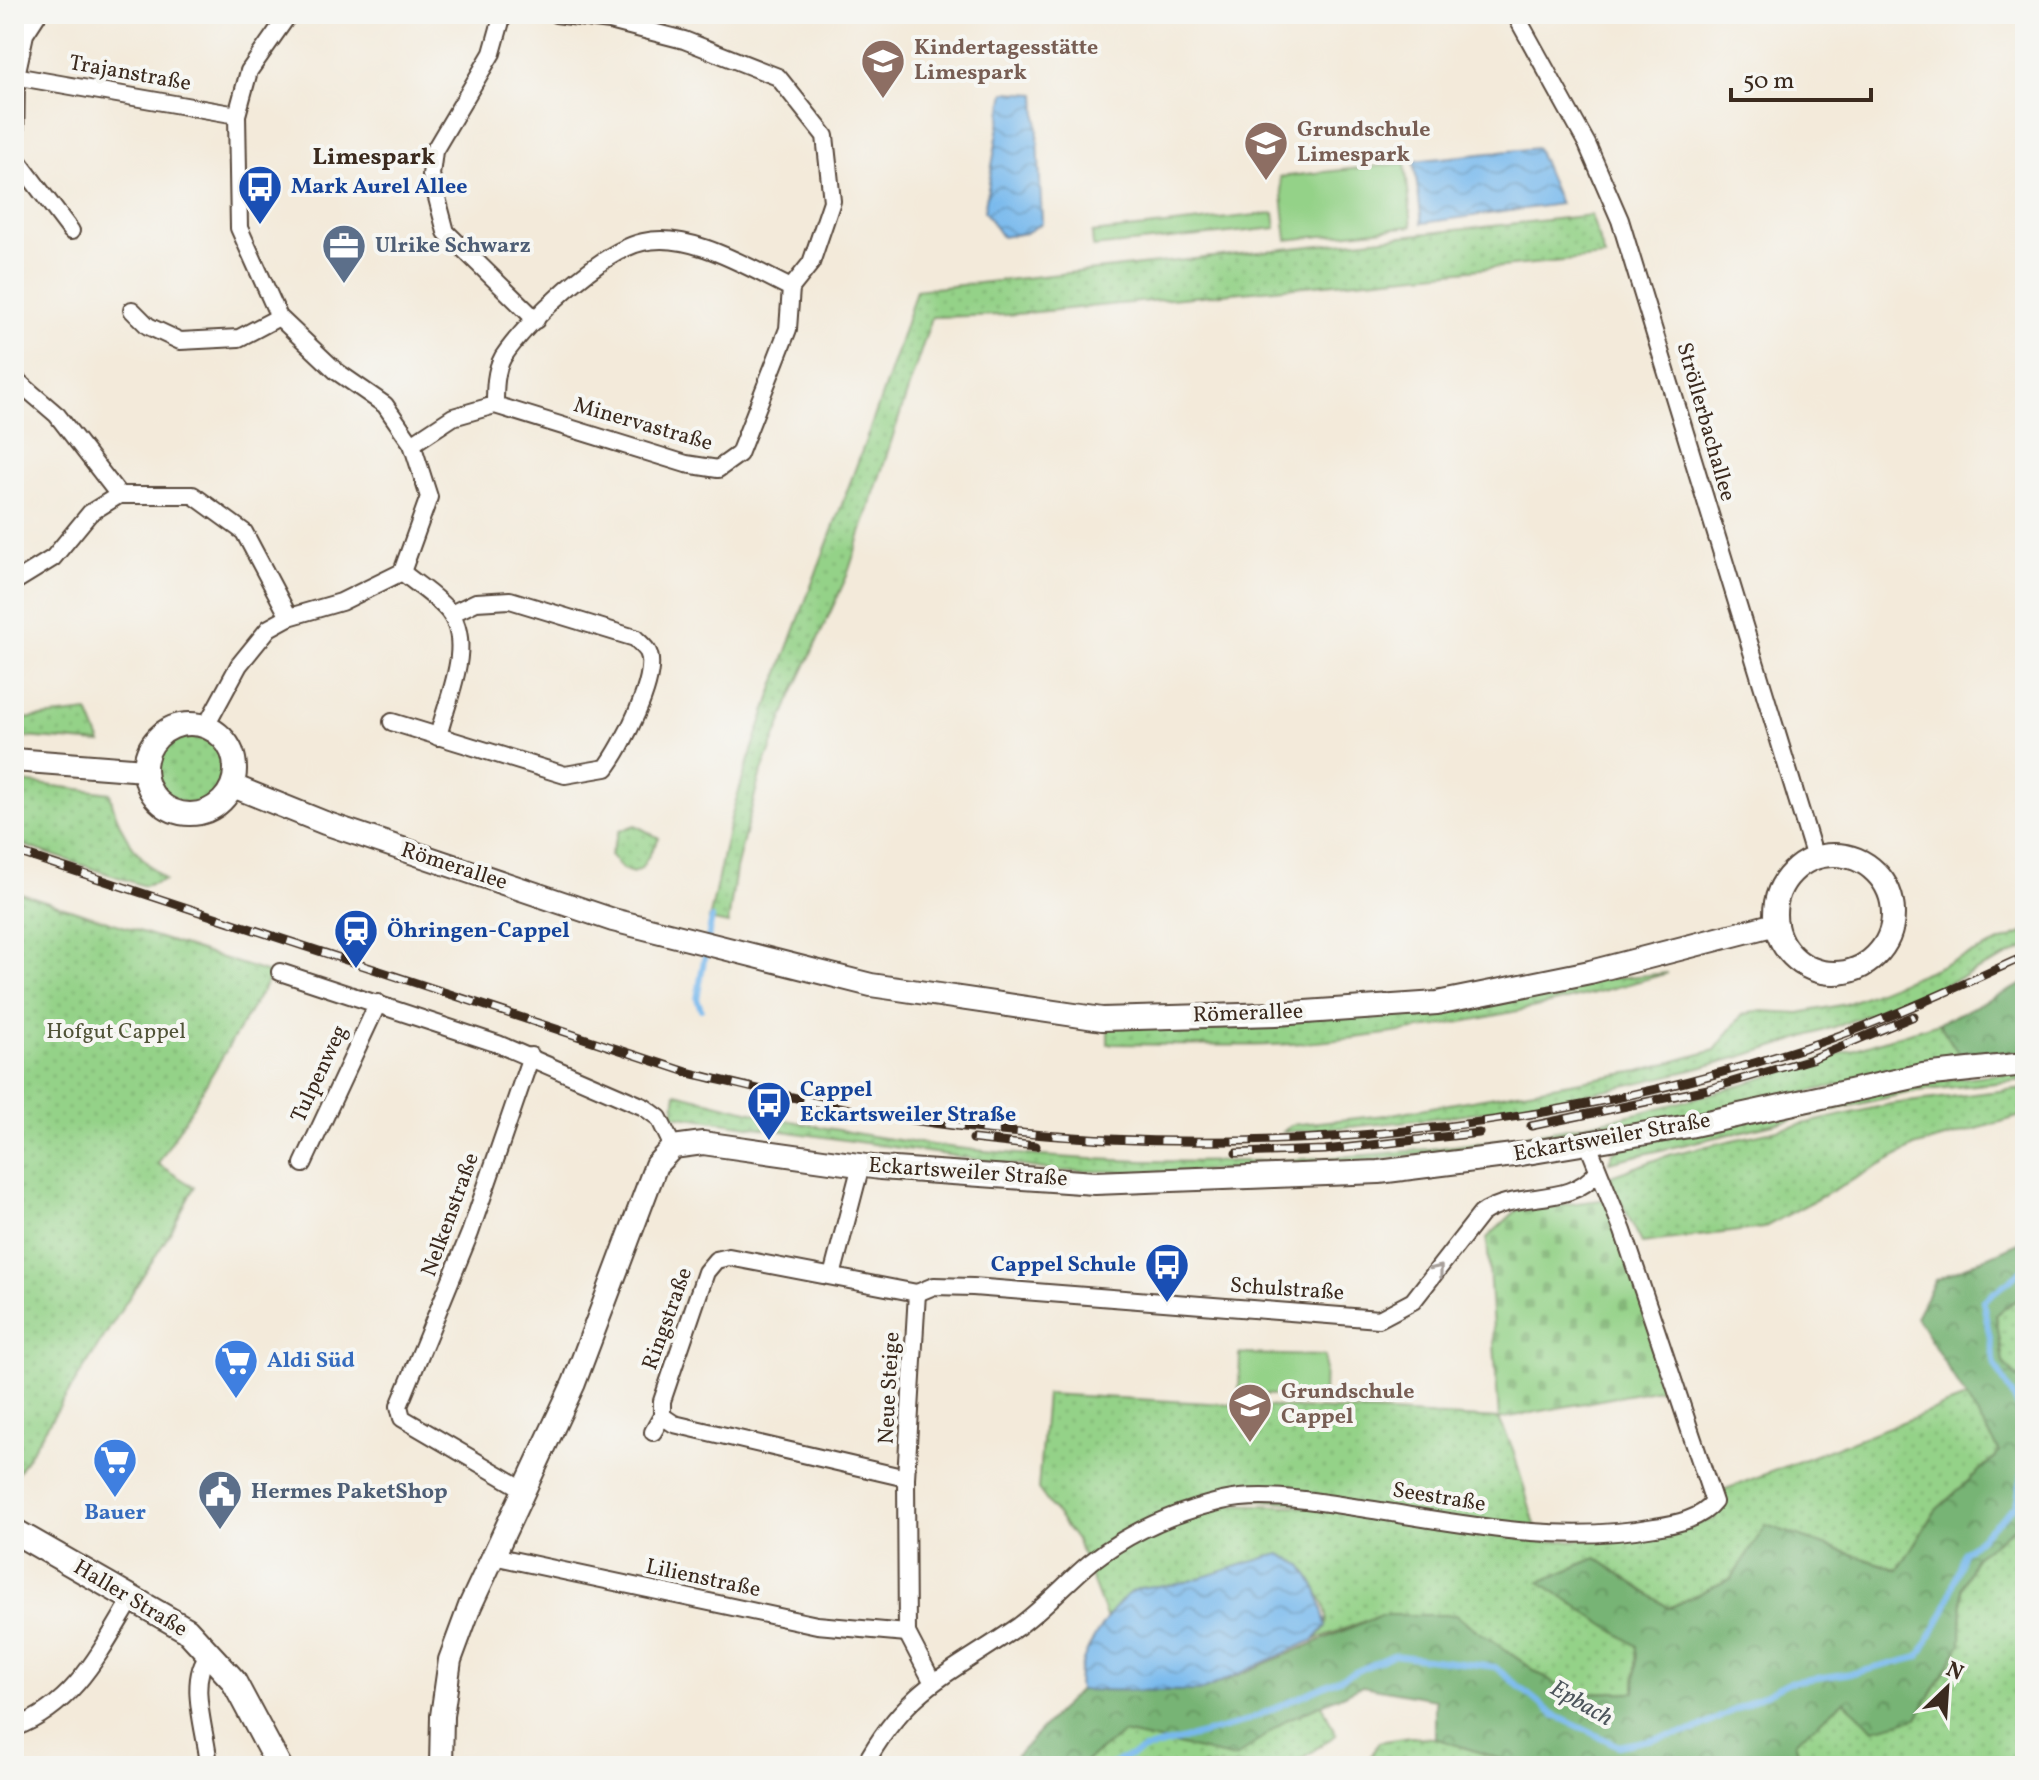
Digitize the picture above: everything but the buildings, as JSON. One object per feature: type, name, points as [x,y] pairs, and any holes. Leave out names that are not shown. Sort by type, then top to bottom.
[{"type":"main road","name":"Haller Straße","points":[[14,1531],[187,1630],[233,1680],[279,1766]]},
{"type":"street","points":[[38,14],[25,34],[15,76],[15,157],[71,231]]},
{"type":"street","points":[[206,726],[239,665],[269,628],[289,617],[341,602],[402,572],[429,497],[412,444],[385,405],[336,371],[279,317],[239,228],[237,115],[249,71],[289,14]]},
{"type":"street","points":[[503,14],[486,65],[434,151],[431,175],[446,232],[536,320]]},
{"type":"street","points":[[412,444],[453,417],[495,405],[495,380],[502,358],[536,320],[602,261],[643,241],[696,244],[791,288],[811,263],[832,201],[825,136],[778,77],[684,40],[610,21],[556,14]]},
{"type":"street","name":"Ströllerbachallee","points":[[1515,14],[1587,144],[1620,220],[1650,309],[1685,436],[1815,858]]},
{"type":"street","name":"Trajanstraße","points":[[15,76],[237,115]]},
{"type":"street","name":"Minervastraße","points":[[495,405],[686,464],[718,469],[739,454],[788,329],[791,288]]},
{"type":"street","points":[[132,310],[148,326],[180,341],[239,338],[279,317]]},
{"type":"street","points":[[14,378],[57,415],[119,495]]},
{"type":"street","points":[[14,582],[53,558],[90,513],[119,495],[193,495],[244,532],[289,617]]},
{"type":"street","points":[[402,572],[451,614],[459,644],[458,667],[438,737]]},
{"type":"street","points":[[392,722],[565,775],[606,768],[624,746],[650,671],[649,653],[635,638],[510,600],[476,602],[451,614]]},
{"type":"street","points":[[181,724],[206,726],[226,740],[232,750],[235,762],[233,786],[224,800],[210,810],[194,814],[177,812],[154,796],[145,770],[146,757],[159,736],[181,724]]},
{"type":"street","points":[[14,760],[145,770]]},
{"type":"street","name":"Römerallee","points":[[233,786],[325,823],[613,920],[871,985],[1102,1019],[1276,1014],[1437,1003],[1590,972],[1776,924]]},
{"type":"street","points":[[1845,856],[1864,863],[1879,876],[1889,893],[1893,912],[1891,931],[1882,949],[1868,963],[1850,971],[1831,973],[1812,969],[1795,958],[1782,943],[1776,924],[1775,906],[1780,889],[1790,874],[1815,858],[1845,856]]},
{"type":"street","points":[[280,972],[531,1056],[644,1107],[659,1118],[673,1147],[656,1165],[574,1383],[493,1556],[450,1660],[442,1716],[441,1766]]},
{"type":"street","name":"Tulpenweg","points":[[303,1164],[378,1003]]},
{"type":"street","name":"Nelkenstraße","points":[[525,1490],[402,1418],[399,1406],[470,1233],[531,1056]]},
{"type":"street","name":"Eckartsweiler Straße","points":[[673,1147],[703,1143],[861,1165],[1095,1183],[1379,1172],[1689,1126],[1923,1075],[2025,1064]]},
{"type":"street","name":"Seestraße","points":[[864,1766],[894,1718],[932,1681],[1020,1625],[1093,1560],[1135,1533],[1180,1513],[1225,1500],[1320,1502],[1539,1535],[1621,1533],[1706,1513],[1714,1502],[1712,1490],[1685,1421],[1623,1231],[1587,1142]]},
{"type":"street","points":[[861,1165],[832,1276],[917,1293]]},
{"type":"street","name":"Schulstraße","points":[[917,1293],[934,1286],[973,1287],[1379,1319],[1413,1301],[1481,1214],[1495,1204],[1569,1193],[1589,1182],[1597,1172]]},
{"type":"street","name":"Ringstraße","points":[[653,1432],[662,1416],[662,1401],[706,1272],[716,1260],[729,1257],[832,1276]]},
{"type":"street","name":"Neue Steige","points":[[917,1293],[906,1478],[907,1633],[932,1681]]},
{"type":"street","points":[[662,1416],[674,1424],[906,1478]]},
{"type":"street","name":"Lilienstraße","points":[[493,1556],[817,1625],[907,1633]]},
{"type":"street","points":[[14,1728],[38,1719],[65,1699],[89,1670],[132,1599]]},
{"type":"street","points":[[209,1654],[202,1662],[199,1684],[209,1766]]},
{"type":"green space","points":[[1405,163],[1412,226],[1287,240],[1280,177]]},
{"type":"green space","points":[[1274,213],[1276,228],[1093,247],[1092,233]]},
{"type":"green space","points":[[1591,215],[1605,257],[1006,315],[932,317],[847,576],[790,700],[759,779],[736,869],[728,924],[709,920],[730,821],[755,742],[873,420],[916,290]]},
{"type":"green space","points":[[88,712],[101,743],[14,736],[14,720]]},
{"type":"green space","points":[[185,737],[197,737],[209,742],[219,752],[224,770],[222,783],[209,798],[197,803],[185,803],[173,798],[163,788],[158,776],[158,764],[163,752],[173,742]]},
{"type":"green space","points":[[14,781],[110,793],[117,818],[129,841],[145,862],[165,880],[144,886],[14,842]]},
{"type":"green space","points":[[635,825],[659,838],[641,869],[633,873],[622,869],[610,855],[619,831]]},
{"type":"green space","name":"Hofgut Cappel","points":[[14,891],[272,974],[158,1164],[194,1187],[172,1230],[14,1478]]},
{"type":"green space","points":[[2025,932],[2025,948],[1935,989],[1754,1053],[1571,1097],[1381,1124],[1283,1132],[1291,1125],[1386,1115],[1639,1071],[1715,1050],[1742,1015],[1759,1011],[1799,1013],[1846,1004]]},
{"type":"green space","points":[[1668,973],[1576,998],[1386,1034],[1268,1045],[1108,1044],[1108,1026]]},
{"type":"green space","points":[[2025,983],[2025,1051],[1962,1059],[1939,1023]]},
{"type":"green space","points":[[1939,1023],[1962,1059],[1629,1130],[1348,1163],[1181,1172],[1057,1171],[673,1115],[676,1093],[821,1127],[918,1143],[1017,1154],[1219,1162],[1321,1158],[1422,1150],[1617,1118],[1739,1085]]},
{"type":"green space","points":[[2025,1071],[2025,1080],[1916,1091],[1609,1162],[1613,1152],[1631,1144],[1890,1086]]},
{"type":"green space","points":[[2025,1088],[2025,1115],[1914,1147],[1763,1228],[1642,1243],[1608,1177],[1672,1154],[1891,1104]]},
{"type":"green space","points":[[1609,1199],[1675,1386],[1499,1419],[1487,1238],[1517,1210]]},
{"type":"green space","points":[[2025,1240],[2025,1300],[2017,1299],[1996,1315],[2003,1363],[2025,1384],[2025,1520],[1975,1557],[1962,1588],[1961,1644],[1917,1718],[1874,1729],[1844,1701],[1795,1742],[1802,1766],[1522,1766],[1435,1738],[1435,1699],[1362,1686],[1286,1720],[1235,1758],[1123,1733],[1079,1766],[1013,1766],[1017,1755],[1079,1690],[1200,1691],[1381,1615],[1455,1615],[1567,1693],[1635,1692],[1637,1646],[1540,1582],[1596,1558],[1669,1608],[1732,1578],[1766,1525],[1898,1570],[1936,1510],[2000,1452],[1916,1317],[1935,1280]]},
{"type":"green space","points":[[2017,1299],[2025,1300],[2025,1384],[2003,1363],[1996,1315]]},
{"type":"green space","points":[[1240,1354],[1325,1356],[1324,1396],[1239,1394]]},
{"type":"green space","points":[[1046,1394],[1499,1419],[1512,1447],[1536,1528],[1225,1496],[1085,1560],[1077,1542],[1038,1489]]},
{"type":"green space","points":[[1968,1397],[2000,1452],[1932,1515],[1898,1570],[1766,1526],[1732,1578],[1669,1608],[1596,1558],[1541,1582],[1637,1646],[1635,1692],[1567,1693],[1455,1615],[1381,1615],[1314,1640],[1325,1627],[1326,1610],[1302,1565],[1212,1575],[1176,1585],[1139,1588],[1107,1619],[1088,1569],[1137,1536],[1226,1504],[1321,1507],[1539,1542],[1640,1537],[1715,1519],[1718,1492]]},
{"type":"green space","points":[[2025,1520],[2025,1766],[1802,1766],[1795,1742],[1844,1701],[1961,1644],[1962,1588],[1975,1557]]},
{"type":"green space","points":[[1322,1704],[1336,1735],[1291,1766],[1079,1766],[1123,1733],[1235,1757],[1286,1720]]},
{"type":"green space","points":[[1410,1737],[1435,1738],[1522,1766],[1365,1766],[1379,1742]]},
{"type":"water","points":[[1005,92],[1036,94],[1042,223],[1026,233],[1002,237],[984,211]]},
{"type":"water","points":[[1537,148],[1560,204],[1422,223],[1414,161]]},
{"type":"water","points":[[1280,1554],[1302,1565],[1318,1592],[1326,1626],[1314,1640],[1200,1691],[1079,1690],[1082,1665],[1096,1635],[1116,1607],[1135,1590],[1178,1584]]},
{"type":"waterway","points":[[708,938],[712,918]]},
{"type":"waterway","points":[[701,1009],[697,999],[706,949]]},
{"type":"waterway","name":"Epbach","points":[[2025,1268],[1983,1301],[1995,1365],[2025,1418]]},
{"type":"waterway","name":"Epbach","points":[[1108,1766],[1144,1750],[1239,1724],[1393,1655],[1495,1667],[1554,1715],[1619,1746],[1693,1731],[1789,1682],[1859,1672],[1919,1657],[1945,1609],[1964,1552],[2016,1505],[2025,1462]]},
{"type":"railway","points":[[14,851],[690,1073],[905,1119],[1018,1133],[1131,1140],[1245,1141],[1358,1135],[1471,1123],[1583,1105],[1694,1080],[1831,1039],[2025,956]]},
{"type":"railway","points":[[1531,1126],[1708,1089],[1811,1059],[1914,1016]]},
{"type":"railway","points":[[1236,1153],[1325,1150],[1479,1133]]},
{"type":"railway","points":[[973,1139],[1036,1146]]},
{"type":"place","name":"Kindertagesstätte Limespark","points":[[883,100]]},
{"type":"place","name":"Grundschule Limespark","points":[[1266,182]]},
{"type":"place","name":"Mark Aurel Allee","points":[[260,226]]},
{"type":"place","name":"Ulrike Schwarz","points":[[344,285]]},
{"type":"place","name":"Öhringen-Cappel","points":[[356,970]]},
{"type":"place","name":"Cappel Eckartsweiler Straße","points":[[769,1142]]},
{"type":"place","name":"Cappel Schule","points":[[1167,1304]]},
{"type":"place","name":"Aldi Süd","points":[[236,1400]]},
{"type":"place","name":"Grundschule Cappel","points":[[1250,1444]]},
{"type":"place","name":"Bauer","points":[[115,1499]]},
{"type":"place","name":"Hermes PaketShop","points":[[220,1531]]},
{"type":"district","name":"Limespark","points":[[374,158]]}]
